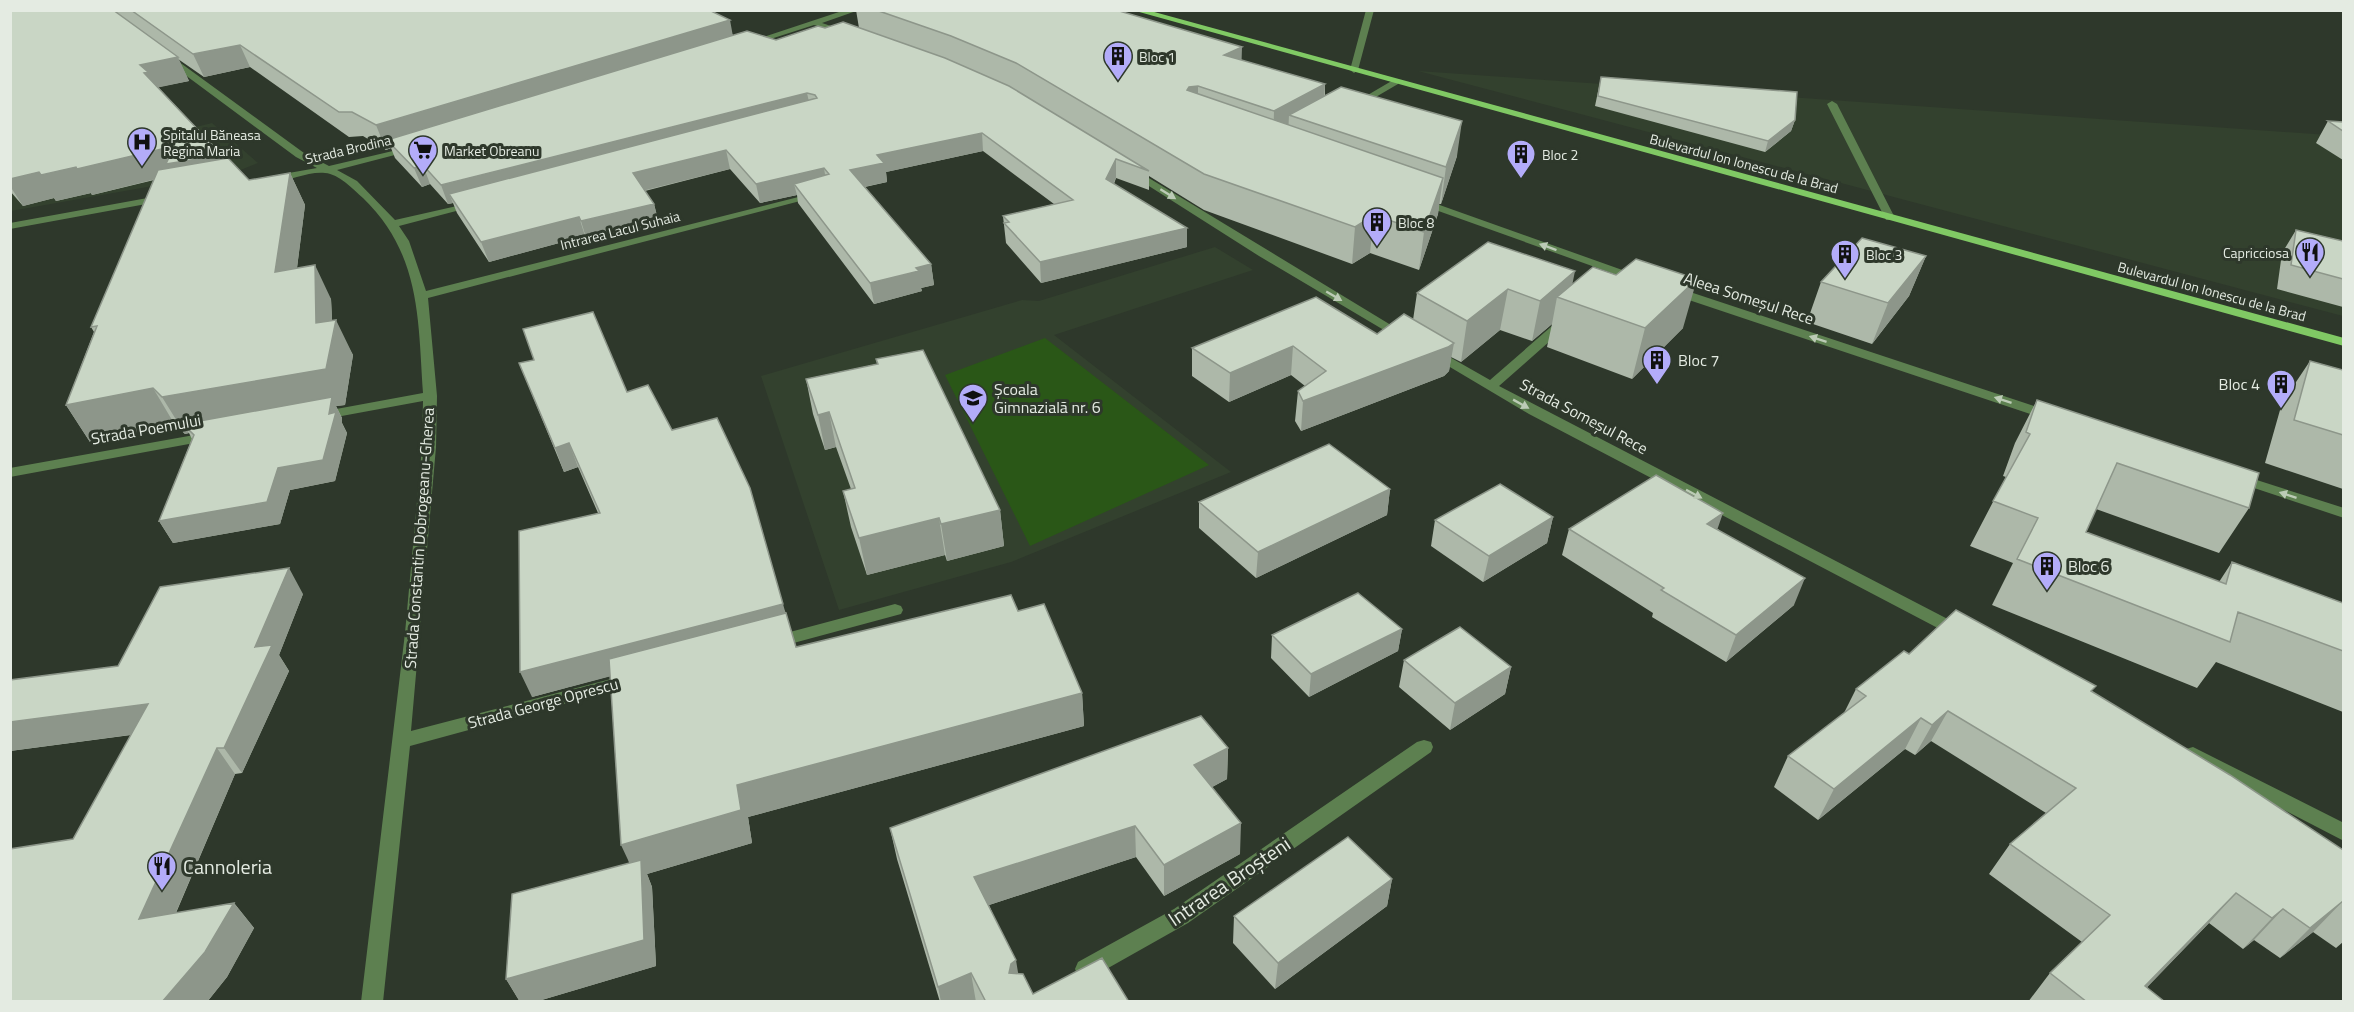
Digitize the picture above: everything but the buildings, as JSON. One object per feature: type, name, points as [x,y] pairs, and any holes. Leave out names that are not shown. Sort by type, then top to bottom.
[{"type":"main road","name":"Bulevardul Ion Ionescu de la Brad","points":[[1136,10],[2343,342]]},
{"type":"street","points":[[827,10],[840,15]]},
{"type":"street","points":[[735,48],[855,10]]},
{"type":"street","points":[[1354,70],[1370,10]]},
{"type":"street","points":[[815,23],[863,40]]},
{"type":"street","name":"Strada Constantin Dobrogeanu-Gherea","points":[[161,53],[300,154],[353,183],[393,224],[411,258],[422,296],[430,396],[428,458],[413,633],[372,1002]]},
{"type":"street","points":[[1347,110],[1395,82]]},
{"type":"street","points":[[1832,104],[1890,218]]},
{"type":"street","name":"Strada Brodina","points":[[255,182],[330,169],[422,145]]},
{"type":"street","name":"Strada Someșul Rece","points":[[1124,166],[1263,254],[1490,387],[1976,641]]},
{"type":"street","name":"Intrarea Lacul Suhaia","points":[[422,296],[826,192]]},
{"type":"street","name":"Aleea Someșul Rece","points":[[1404,196],[1617,277],[1660,286],[2061,420]]},
{"type":"street","points":[[10,226],[174,197]]},
{"type":"street","points":[[393,224],[483,201]]},
{"type":"street","points":[[1490,387],[1577,311]]},
{"type":"street","points":[[304,419],[430,396]]},
{"type":"street","name":"Strada Poemului","points":[[10,473],[224,433]]},
{"type":"street","points":[[2219,472],[2343,513]]},
{"type":"street","points":[[758,646],[895,610]]},
{"type":"street","name":"Strada George Oprescu","points":[[401,741],[645,676]]},
{"type":"street","points":[[2175,745],[2343,833]]},
{"type":"street","name":"Intrarea Broșteni","points":[[1068,979],[1181,916],[1424,747]]},
{"type":"shaded area","points":[[1418,71],[2343,136],[2343,316]]},
{"type":"shaded area","name":"Spitalul Băneasa Regina Maria","points":[[212,123],[258,163],[238,171],[11,211],[10,173]]},
{"type":"shaded area","name":"Școala Gimnazială nr. 6","points":[[1215,247],[1253,270],[1054,335],[1231,472],[1011,562],[839,610],[761,376],[1022,300],[1039,301]]},
{"type":"green space","points":[[1045,338],[1209,465],[1030,546],[945,375]]},
{"type":"place","name":"Bloc 1","points":[[1118,82]]},
{"type":"place","name":"Spitalul Băneasa Regina Maria","points":[[142,168]]},
{"type":"place","name":"Market Obreanu","points":[[423,176]]},
{"type":"place","name":"Bloc 2","points":[[1521,180]]},
{"type":"place","name":"Bloc 8","points":[[1377,248]]},
{"type":"place","name":"Capricciosa","points":[[2310,278]]},
{"type":"place","name":"Bloc 3","points":[[1845,280]]},
{"type":"place","name":"Bloc 7","points":[[1657,386]]},
{"type":"place","name":"Bloc 4","points":[[2281,410]]},
{"type":"place","name":"Școala Gimnazială nr. 6","points":[[973,424]]},
{"type":"place","name":"Bloc 6","points":[[2047,592]]},
{"type":"place","name":"Cannoleria","points":[[162,892]]}]
